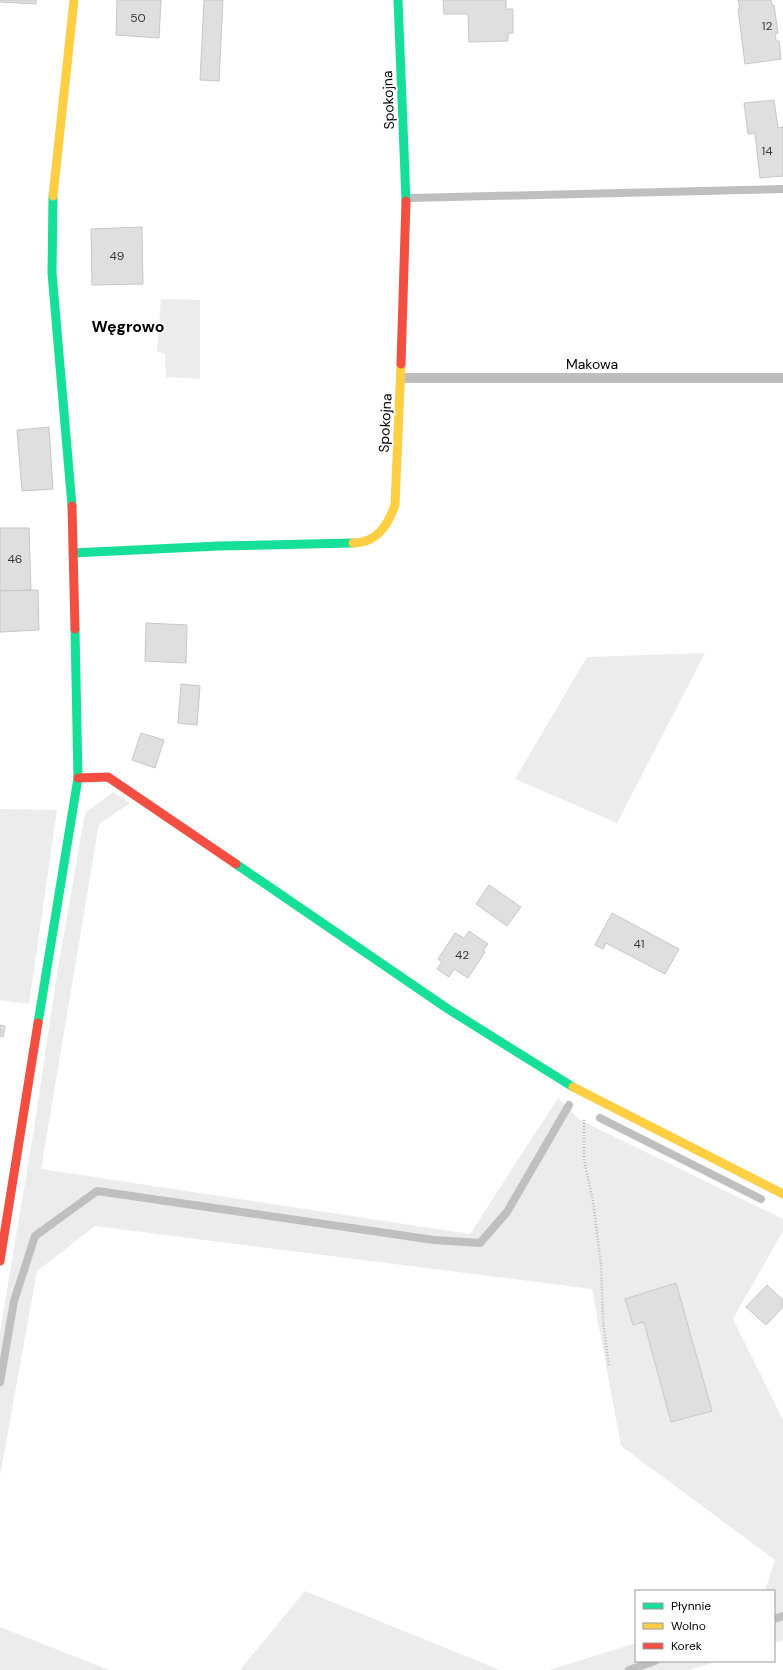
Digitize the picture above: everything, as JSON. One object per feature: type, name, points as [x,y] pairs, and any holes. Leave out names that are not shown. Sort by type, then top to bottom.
[{"type":"street","points":[[0,1261],[78,778],[73,553],[69,459],[52,259],[52,203],[74,0]]},
{"type":"street","name":"Spokojna","points":[[73,553],[218,546],[357,543],[377,537],[389,524],[395,505],[401,378],[406,195],[398,0]]},
{"type":"street","points":[[78,778],[108,777],[448,1009],[585,1094],[783,1194]]},
{"type":"lane","name":"Makowa","points":[[401,378],[783,378]]},
{"type":"path","points":[[585,1094],[584,1160],[593,1201],[602,1265],[603,1321],[609,1367]]},
{"type":"shaded area","points":[[161,299],[200,300],[200,379],[166,377],[165,354],[157,351]]},
{"type":"shaded area","points":[[705,653],[617,823],[515,779],[587,657]]},
{"type":"shaded area","points":[[113,792],[130,803],[99,824],[41,1169],[470,1234],[558,1098],[580,1120],[783,1219],[783,1231],[733,1319],[783,1420],[783,1640],[775,1643],[775,1590],[765,1590],[775,1560],[621,1446],[592,1289],[95,1226],[37,1271],[0,1476],[0,1332],[33,1135],[58,968],[85,813]]},
{"type":"shaded area","points":[[0,809],[57,810],[29,1004],[0,1000]]},
{"type":"shaded area","points":[[305,1591],[500,1670],[240,1670]]},
{"type":"shaded area","points":[[0,1627],[109,1670],[0,1670]]},
{"type":"shaded area","points":[[635,1643],[635,1662],[715,1662],[690,1670],[549,1670]]},
{"type":"building","points":[[0,0],[36,0],[36,4],[0,2]]},
{"type":"building","points":[[117,0],[161,0],[159,38],[116,35]]},
{"type":"building","points":[[204,0],[223,0],[219,81],[200,80]]},
{"type":"building","points":[[443,0],[506,0],[506,9],[513,9],[513,33],[508,33],[508,41],[469,42],[468,14],[444,14]]},
{"type":"building","points":[[738,0],[771,0],[772,5],[774,5],[778,33],[775,34],[776,41],[779,41],[781,59],[745,64]]},
{"type":"building","points":[[774,100],[778,128],[783,127],[783,176],[760,178],[755,133],[748,134],[744,103]]},
{"type":"building","points":[[142,227],[143,284],[92,285],[91,229]]},
{"type":"building","points":[[49,427],[53,489],[22,491],[17,430]]},
{"type":"building","points":[[0,528],[29,528],[31,590],[0,591]]},
{"type":"building","points":[[38,590],[39,630],[0,632],[0,591]]},
{"type":"building","points":[[146,623],[187,625],[186,663],[145,661]]},
{"type":"building","points":[[181,684],[200,686],[197,725],[178,723]]},
{"type":"building","points":[[141,733],[164,740],[155,768],[132,760]]},
{"type":"building","points":[[489,885],[521,907],[507,926],[476,904]]},
{"type":"building","points":[[612,913],[679,949],[665,974],[606,943],[603,949],[595,945]]},
{"type":"building","points":[[469,931],[488,944],[483,951],[485,952],[468,978],[454,969],[449,977],[437,969],[442,962],[438,959],[455,933],[464,938]]},
{"type":"building","points":[[0,1025],[5,1026],[3,1037],[0,1036]]},
{"type":"building","points":[[676,1283],[712,1411],[671,1422],[644,1322],[633,1325],[625,1299]]},
{"type":"building","points":[[767,1285],[783,1300],[783,1307],[766,1325],[746,1307]]},
{"type":"waterway","points":[[412,198],[783,189]]},
{"type":"waterway","points":[[0,1382],[14,1301],[35,1236],[97,1191],[434,1240],[480,1243],[507,1212],[569,1105]]},
{"type":"waterway","points":[[600,1118],[761,1199]]},
{"type":"waterway","points":[[775,1619],[783,1616]]},
{"type":"waterway","points":[[629,1670],[652,1662]]},
{"type":"traffic: fast","points":[[398,0],[406,201]]},
{"type":"traffic: fast","points":[[53,196],[52,273],[72,506]]},
{"type":"traffic: fast","points":[[73,553],[218,546],[353,543]]},
{"type":"traffic: fast","points":[[38,1023],[78,778],[75,629]]},
{"type":"traffic: fast","points":[[236,864],[448,1009],[573,1087]]},
{"type":"traffic: slow","points":[[53,196],[74,0]]},
{"type":"traffic: slow","points":[[353,543],[369,540],[380,532],[389,519],[395,505],[401,364]]},
{"type":"traffic: slow","points":[[573,1087],[783,1194]]},
{"type":"traffic: jam","points":[[401,364],[406,201]]},
{"type":"traffic: jam","points":[[72,506],[75,629]]},
{"type":"traffic: jam","points":[[78,778],[108,777],[236,864]]},
{"type":"traffic: jam","points":[[0,1261],[38,1023]]},
{"type":"district","name":"Węgrowo","points":[[128,326]]}]
